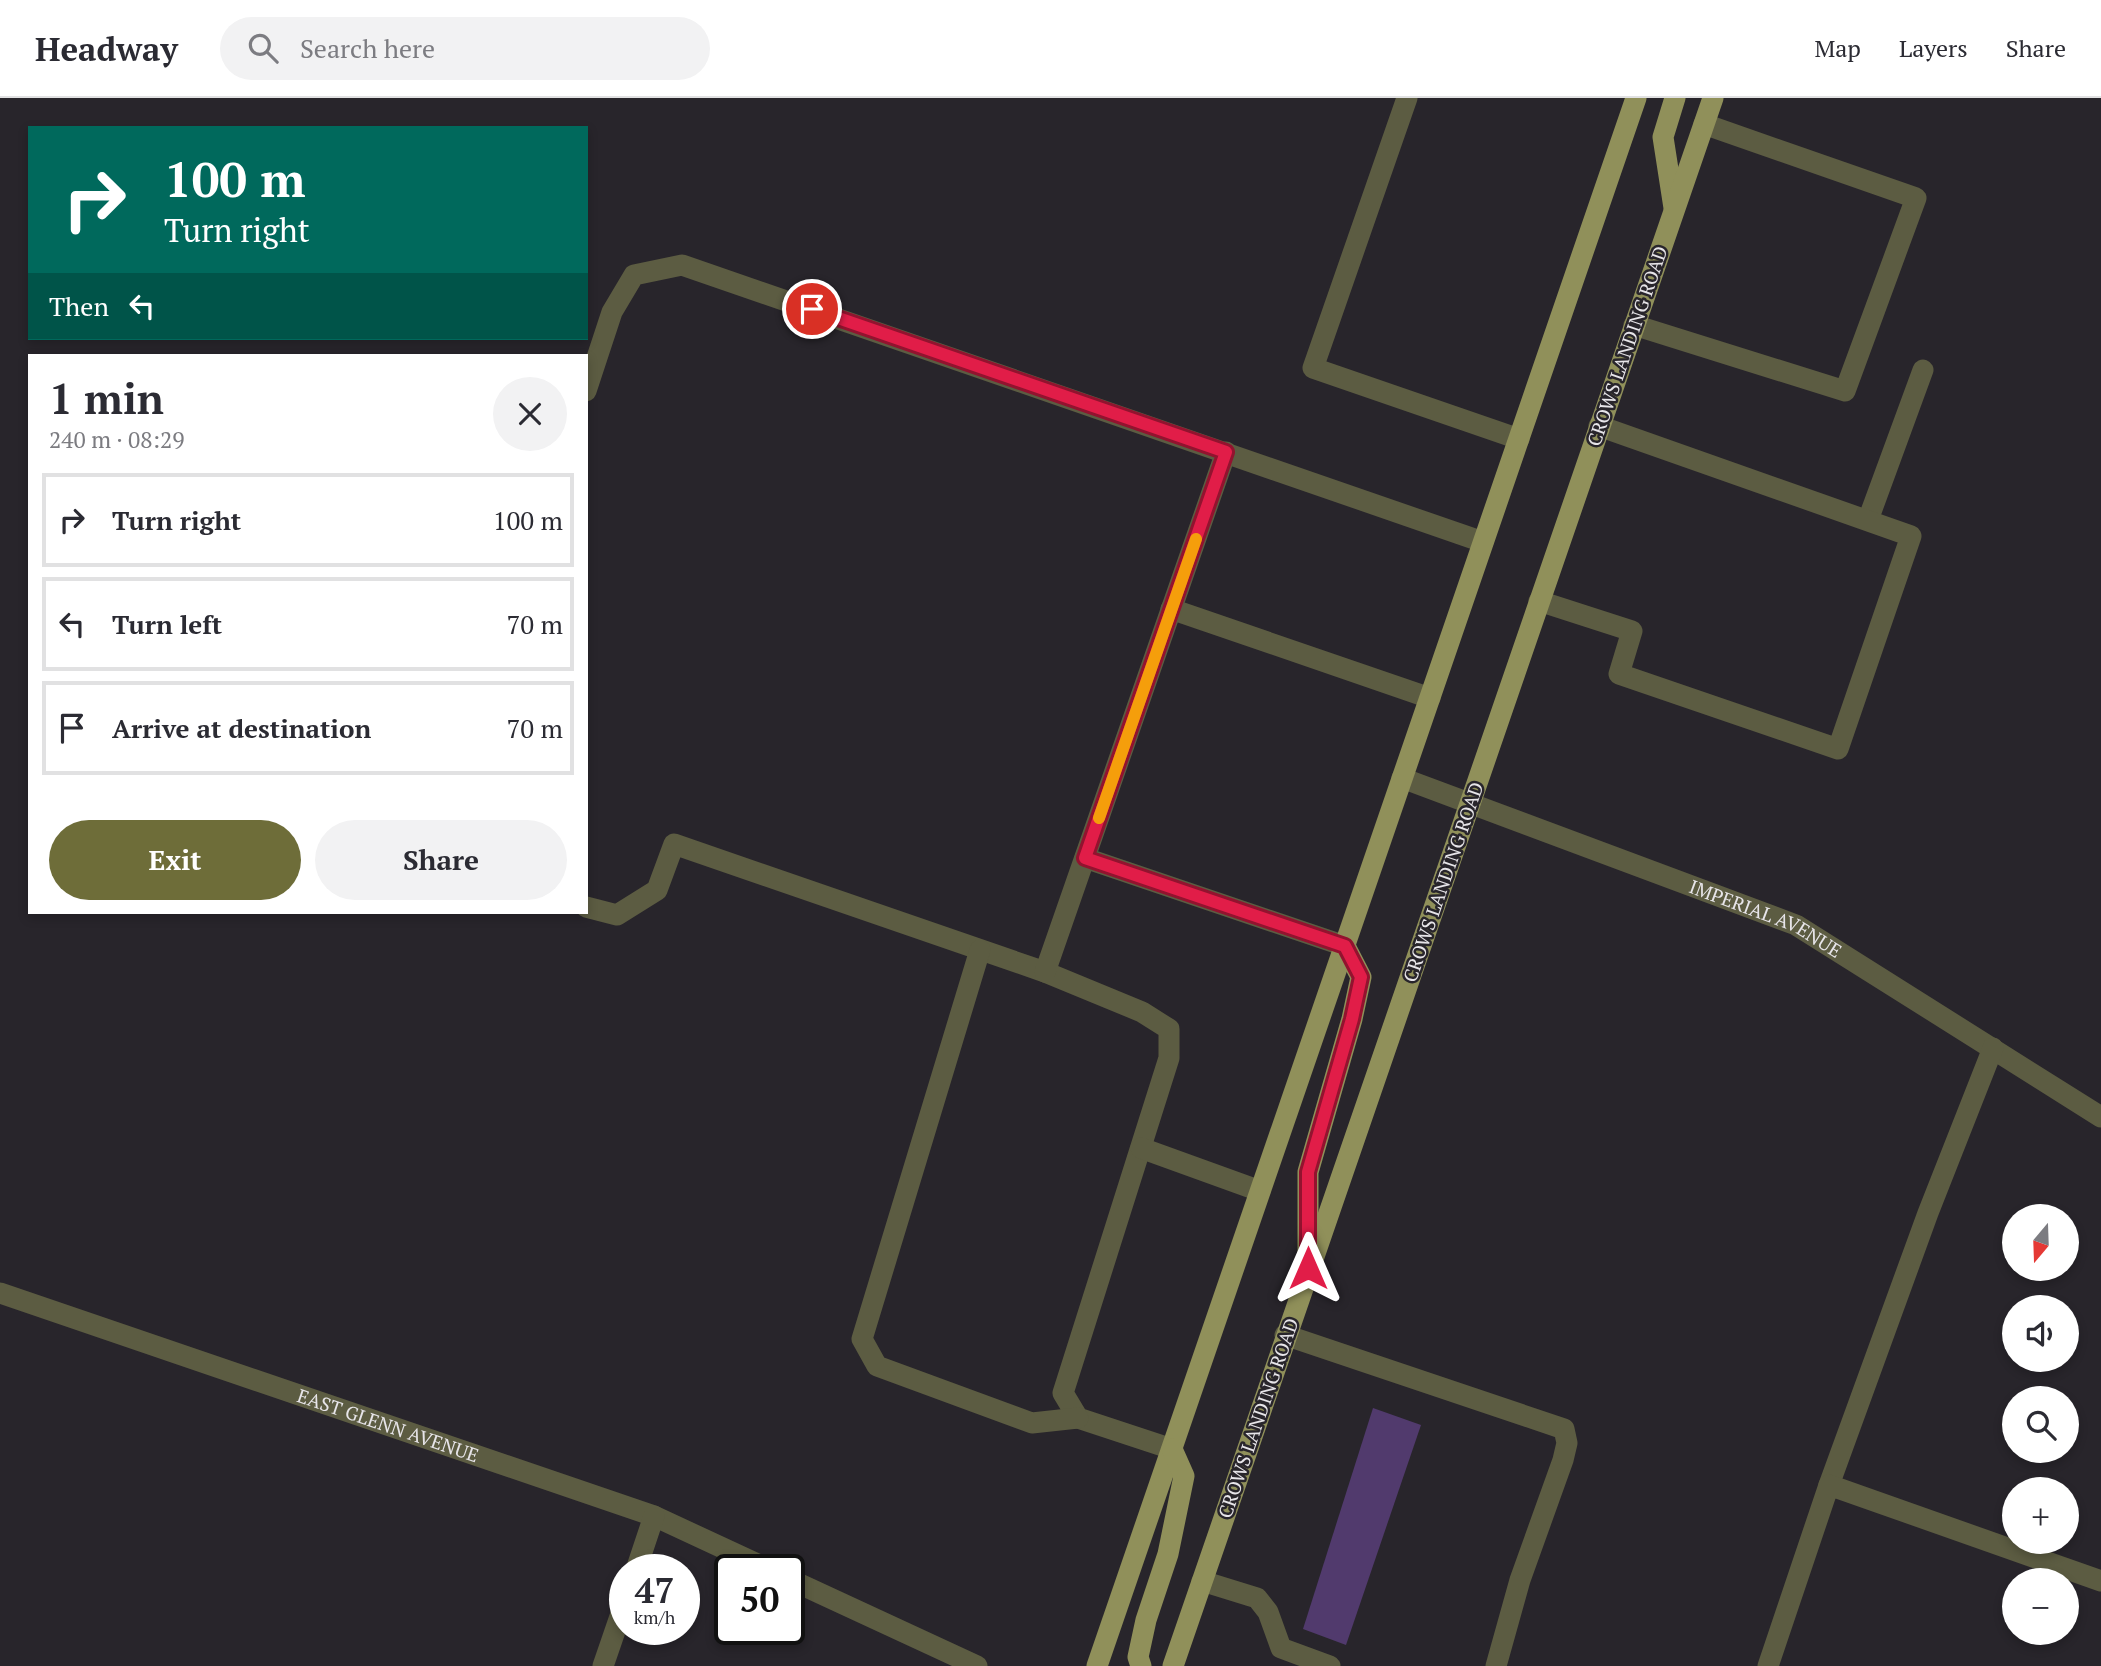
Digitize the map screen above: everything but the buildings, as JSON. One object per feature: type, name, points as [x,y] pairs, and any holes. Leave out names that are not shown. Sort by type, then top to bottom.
[{"type":"main road","points":[[1097,1666],[1636,98]]},
{"type":"main road","points":[[1674,210],[1663,136],[1675,98]]},
{"type":"main road","name":"CROWS LANDING ROAD","points":[[1173,1666],[1713,98]]},
{"type":"main road","points":[[1308,1268],[1308,1172],[1352,1019],[1361,977],[1345,946]]},
{"type":"main road","points":[[1141,1666],[1138,1657],[1146,1620],[1168,1554],[1184,1476],[1171,1449]]},
{"type":"street","points":[[1407,98],[1313,368],[1519,439]]},
{"type":"street","points":[[1634,325],[1845,391],[1916,198],[1704,124]]},
{"type":"street","points":[[588,385],[612,312],[634,275],[682,265],[1483,542]]},
{"type":"street","points":[[1868,520],[1923,370]]},
{"type":"street","points":[[1539,601],[1632,631],[1619,674],[1838,749],[1912,536],[1599,426]]},
{"type":"street","points":[[1045,972],[1226,452]]},
{"type":"street","points":[[1171,609],[1430,698]]},
{"type":"street","name":"IMPERIAL AVENUE","points":[[1402,778],[1797,925],[2101,1117]]},
{"type":"street","points":[[588,908],[617,915],[657,890],[674,844],[1045,972],[1142,1012],[1169,1030],[1169,1058],[1063,1393],[1078,1418]]},
{"type":"street","points":[[1085,858],[1345,946]]},
{"type":"street","points":[[980,950],[862,1339],[877,1366],[1032,1423],[1078,1418],[1171,1449]]},
{"type":"street","points":[[1768,1666],[1829,1485],[1928,1213],[1993,1048]]},
{"type":"street","points":[[1141,1148],[1260,1191]]},
{"type":"street","name":"EAST GLENN AVENUE","points":[[0,1293],[654,1516],[736,1554]]},
{"type":"street","points":[[1285,1335],[1564,1429],[1567,1443],[1563,1460],[1520,1580],[1496,1666]]},
{"type":"street","points":[[1829,1485],[2101,1581]]},
{"type":"street","points":[[641,1554],[654,1516]]},
{"type":"street","points":[[1202,1581],[1257,1598],[1268,1612],[1281,1648],[1330,1666]]},
{"type":"street","points":[[805,1586],[976,1666]]},
{"type":"street","points":[[603,1666],[610,1645]]},
{"type":"slow traffic","points":[[1099,818],[1196,539]]},
{"type":"route","points":[[812,309],[1226,452],[1085,858],[1345,946],[1361,977],[1352,1019],[1308,1172],[1308,1268]]}]
